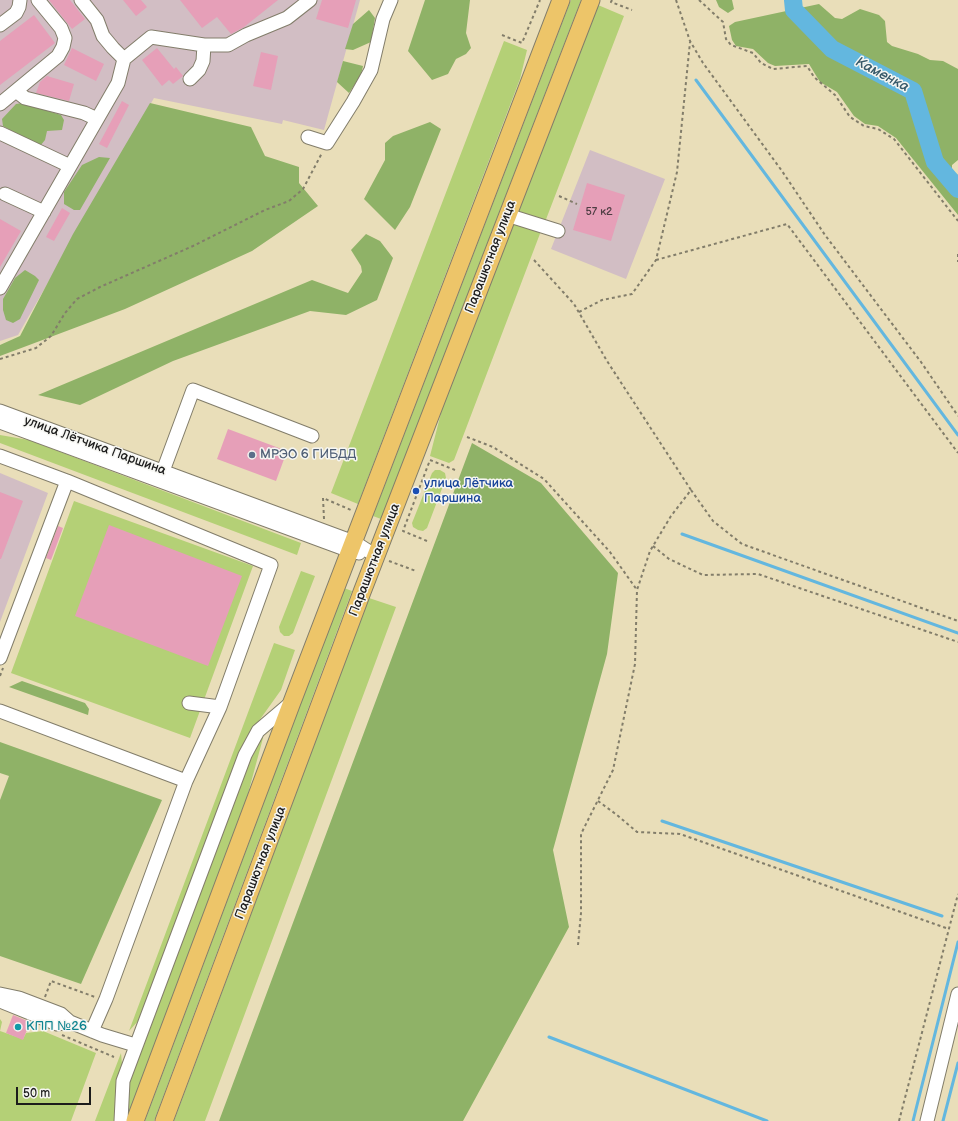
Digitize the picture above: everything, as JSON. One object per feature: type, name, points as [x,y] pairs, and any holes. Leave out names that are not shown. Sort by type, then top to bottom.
[{"type":"main road","name":"Парашютная улица","points":[[135,1121],[292,702],[561,0]]},
{"type":"main road","name":"Парашютная улица","points":[[164,1121],[376,556],[591,0]]},
{"type":"street","points":[[0,25],[16,12],[19,7],[20,0]]},
{"type":"street","points":[[0,104],[58,56],[64,47],[64,38],[61,28],[38,0]]},
{"type":"street","points":[[81,0],[97,20],[103,36],[124,59]]},
{"type":"street","points":[[0,288],[118,83],[124,59],[151,37],[204,45],[228,45],[246,35],[287,18],[310,0]]},
{"type":"street","points":[[308,137],[327,143],[371,70],[383,19],[391,0]]},
{"type":"street","points":[[190,79],[199,70],[203,61],[204,45]]},
{"type":"street","points":[[16,91],[25,98],[84,113],[97,119]]},
{"type":"street","points":[[0,133],[70,166]]},
{"type":"street","points":[[5,194],[44,212]]},
{"type":"street","points":[[507,215],[558,231]]},
{"type":"street","points":[[163,471],[193,390],[312,436]]},
{"type":"street","name":"улица Лётчика Паршина","points":[[0,411],[163,471],[352,547]]},
{"type":"street","name":"улица Лётчика Паршина","points":[[0,422],[376,556]]},
{"type":"street","points":[[0,456],[67,481],[271,565],[220,707],[186,781],[106,999],[92,1031]]},
{"type":"street","points":[[0,658],[67,481]]},
{"type":"street","points":[[122,1121],[123,1081],[251,742],[258,731],[292,702]]},
{"type":"street","points":[[189,703],[220,707]]},
{"type":"street","points":[[0,711],[186,781]]},
{"type":"street","points":[[0,994],[20,998],[61,1014],[70,1022],[92,1031],[136,1045]]},
{"type":"street","points":[[927,1121],[958,994]]},
{"type":"street","points":[[0,1000],[58,1024],[70,1022]]},
{"type":"path","points":[[502,35],[522,43],[540,0]]},
{"type":"path","points":[[612,0],[611,2],[632,10]]},
{"type":"path","points":[[676,0],[690,41],[703,63],[782,171],[825,235],[921,362],[958,416]]},
{"type":"path","points":[[699,0],[723,22],[726,39],[731,45],[753,53],[762,63],[774,70],[806,66],[814,78],[835,95],[850,117],[864,126],[878,129],[894,139],[958,220]]},
{"type":"path","points":[[578,312],[602,300],[632,294],[656,260],[677,172],[690,41]]},
{"type":"path","points":[[0,359],[36,348],[51,336],[65,313],[77,299],[100,287],[193,246],[264,210],[289,200],[303,189],[327,143]]},
{"type":"path","points":[[559,196],[577,204]]},
{"type":"path","points":[[656,260],[787,224],[958,453]]},
{"type":"path","points":[[958,254],[958,262]]},
{"type":"path","points":[[534,260],[574,304],[607,361],[691,490],[714,521],[742,544],[958,621]]},
{"type":"path","points":[[467,437],[493,447],[544,480],[610,552],[637,590]]},
{"type":"path","points":[[427,541],[403,531],[430,460],[455,470]]},
{"type":"path","points":[[578,945],[581,914],[581,834],[613,770],[635,664],[637,590],[653,546],[670,516],[691,490]]},
{"type":"path","points":[[324,524],[322,498],[353,510]]},
{"type":"path","points":[[653,546],[669,559],[704,575],[758,574],[958,642]]},
{"type":"path","points":[[376,556],[416,571]]},
{"type":"path","points":[[598,801],[636,832],[680,834],[949,929]]},
{"type":"path","points":[[899,1121],[958,894]]},
{"type":"path","points":[[42,1007],[51,981],[96,997]]},
{"type":"path","points":[[56,1033],[114,1057]]},
{"type":"shaded area","points":[[0,0],[360,0],[324,130],[283,120],[282,124],[154,98],[18,335],[0,341]]},
{"type":"shaded area","points":[[590,150],[665,179],[626,279],[551,249]]},
{"type":"shaded area","points":[[0,473],[48,493],[0,622]]},
{"type":"green space","points":[[425,0],[470,0],[466,33],[471,48],[466,54],[456,59],[448,74],[432,80],[408,51]]},
{"type":"green space","points":[[571,0],[581,0],[381,519],[373,516]]},
{"type":"green space","points":[[716,0],[732,0],[734,9],[728,13],[719,7]]},
{"type":"green space","points":[[819,4],[835,18],[842,19],[860,9],[879,15],[885,21],[887,42],[892,46],[918,54],[930,60],[943,61],[958,69],[958,160],[952,165],[952,171],[958,175],[958,215],[896,138],[878,126],[865,124],[854,116],[837,92],[820,82],[809,64],[775,66],[768,63],[753,49],[736,46],[732,40],[729,26],[735,22]]},
{"type":"green space","points":[[598,5],[624,16],[545,222],[518,212]]},
{"type":"green space","points":[[369,10],[375,18],[371,42],[353,50],[345,49],[353,24]]},
{"type":"green space","points":[[504,41],[527,50],[520,79],[358,504],[331,493]]},
{"type":"green space","points":[[343,61],[363,66],[361,75],[349,93],[337,82]]},
{"type":"green space","points":[[22,103],[61,115],[64,120],[62,130],[47,131],[45,140],[40,146],[3,126],[2,119],[16,104]]},
{"type":"green space","points":[[150,103],[251,127],[265,156],[299,167],[299,183],[318,206],[252,251],[125,309],[0,356],[0,345],[20,336],[73,234]]},
{"type":"green space","points":[[430,122],[441,129],[410,207],[395,230],[364,199],[385,160],[385,143],[393,136]]},
{"type":"green space","points":[[99,157],[110,158],[80,210],[74,210],[64,204],[64,192],[82,165]]},
{"type":"green space","points":[[514,222],[541,231],[454,460],[449,463],[430,456],[443,405]]},
{"type":"green space","points":[[366,234],[380,241],[393,258],[377,300],[346,315],[310,311],[173,361],[80,405],[38,395],[312,280],[348,293],[362,272],[361,266],[351,250]]},
{"type":"green space","points":[[25,270],[39,280],[20,319],[13,323],[6,320],[3,310],[3,299],[15,278]]},
{"type":"green space","points":[[0,435],[29,440],[301,543],[297,555],[0,443]]},
{"type":"green space","points":[[472,443],[541,483],[618,573],[607,654],[553,850],[569,927],[463,1121],[219,1121]]},
{"type":"green space","points":[[435,470],[440,470],[445,473],[446,478],[427,528],[423,531],[418,530],[413,527],[412,523],[432,473]]},
{"type":"green space","points":[[74,501],[253,566],[190,738],[11,673]]},
{"type":"green space","points":[[301,571],[315,576],[293,633],[289,636],[284,636],[280,632],[279,627]]},
{"type":"green space","points":[[344,588],[352,591],[154,1121],[145,1121]]},
{"type":"green space","points":[[369,598],[396,607],[205,1121],[174,1121]]},
{"type":"green space","points":[[274,643],[295,650],[281,690],[246,739],[139,1020],[129,1031]]},
{"type":"green space","points":[[22,681],[85,703],[89,709],[88,715],[9,687]]},
{"type":"green space","points":[[260,736],[263,738],[246,801],[128,1115],[129,1081]]},
{"type":"green space","points":[[0,742],[162,800],[81,984],[0,956],[0,800],[9,776],[0,773]]},
{"type":"green space","points":[[0,1019],[2,1022],[0,1031]]},
{"type":"green space","points":[[0,1031],[23,1039],[26,1033],[43,1031],[96,1053],[71,1121],[0,1121]]},
{"type":"green space","points":[[121,1053],[122,1064],[117,1083],[116,1121],[95,1121]]},
{"type":"building","points":[[49,0],[70,0],[85,19],[72,29]]},
{"type":"building","points":[[123,0],[141,0],[147,7],[136,16]]},
{"type":"building","points":[[180,0],[278,0],[244,27],[231,34],[217,17],[202,28]]},
{"type":"building","points":[[322,0],[356,0],[348,28],[316,19]]},
{"type":"building","points":[[34,15],[55,43],[0,85],[0,41]]},
{"type":"building","points":[[72,48],[104,64],[96,81],[64,65]]},
{"type":"building","points":[[157,48],[174,69],[176,67],[183,76],[173,84],[169,80],[162,86],[142,60]]},
{"type":"building","points":[[261,52],[278,56],[271,90],[253,86]]},
{"type":"building","points":[[47,76],[74,84],[69,101],[36,93],[40,82]]},
{"type":"building","points":[[122,101],[129,105],[107,148],[99,144]]},
{"type":"building","points":[[587,183],[625,195],[611,241],[573,230]]},
{"type":"building","points":[[62,208],[70,213],[54,241],[46,237]]},
{"type":"building","points":[[0,219],[21,231],[0,267]]},
{"type":"building","name":"МРЭО 6 ГИБДД","points":[[228,429],[287,451],[276,481],[217,459]]},
{"type":"building","points":[[0,492],[23,501],[1,559],[0,559]]},
{"type":"building","points":[[109,525],[242,576],[208,666],[75,616]]},
{"type":"building","points":[[58,526],[63,528],[51,560],[46,558]]},
{"type":"building","name":"КПП №26","points":[[13,1015],[30,1022],[23,1040],[6,1033]]},
{"type":"waterway","name":"Каменка","points":[[793,0],[794,10],[832,49],[913,91],[935,162],[958,189]]},
{"type":"waterway","points":[[696,80],[958,435]]},
{"type":"waterway","points":[[682,534],[958,633]]},
{"type":"waterway","points":[[662,821],[942,916]]},
{"type":"waterway","points":[[913,1121],[958,942]]},
{"type":"waterway","points":[[549,1037],[767,1121]]},
{"type":"waterway","points":[[943,1121],[958,1063]]},
{"type":"place","name":"МРЭО 6 ГИБДД","points":[[252,455]]},
{"type":"place","name":"улица Лётчика Паршина","points":[[416,491]]},
{"type":"place","name":"КПП №26","points":[[18,1027]]}]
